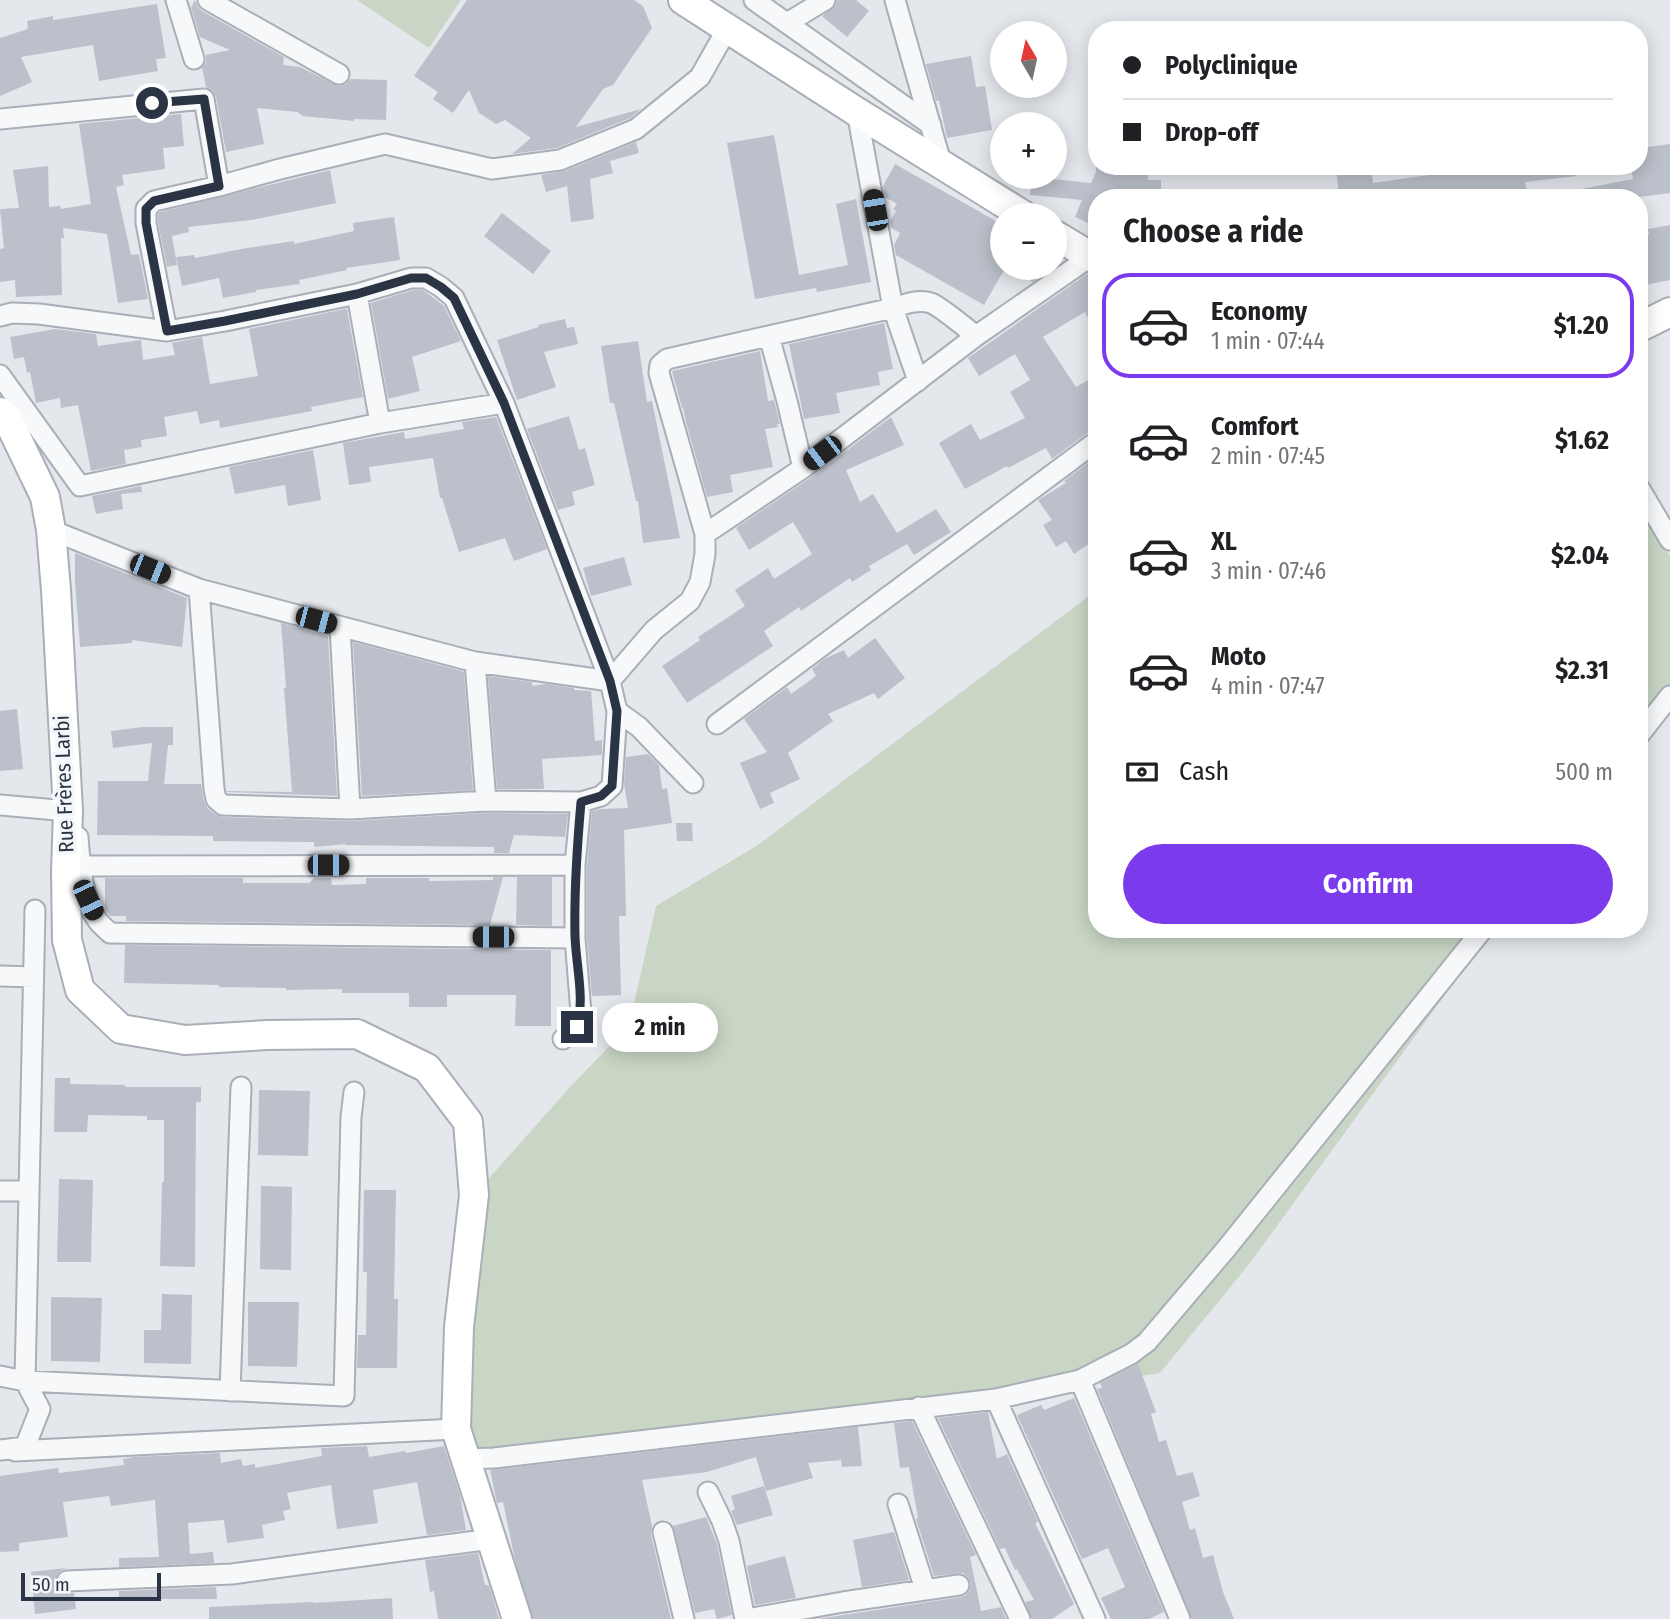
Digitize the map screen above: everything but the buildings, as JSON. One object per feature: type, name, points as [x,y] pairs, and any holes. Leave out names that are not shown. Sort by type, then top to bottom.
[{"type":"main road","points":[[683,0],[1003,203]]},
{"type":"main road","points":[[1067,242],[1088,255]]},
{"type":"main road","points":[[1648,323],[1670,312]]},
{"type":"main road","name":"Rue Frères Larbi","points":[[0,412],[8,420],[45,497],[51,530],[57,590],[73,869],[67,940],[80,990],[121,1029],[185,1040],[267,1035],[357,1034],[427,1068],[468,1122],[474,1195],[459,1327],[456,1429],[517,1619]]},
{"type":"street","points":[[176,0],[194,59]]},
{"type":"street","points":[[208,0],[339,74]]},
{"type":"street","points":[[754,0],[931,125]]},
{"type":"street","points":[[787,23],[825,0]]},
{"type":"street","points":[[895,0],[942,166]]},
{"type":"street","points":[[167,331],[146,223],[146,209],[154,201],[385,144],[492,169],[560,160],[636,129],[700,78],[727,29]]},
{"type":"street","points":[[0,119],[204,99],[219,186]]},
{"type":"street","points":[[857,112],[893,308],[918,381]]},
{"type":"street","points":[[705,534],[803,468],[976,336],[1088,263]]},
{"type":"street","points":[[0,316],[12,313],[40,314],[167,331],[357,294],[411,278],[426,278],[441,287],[454,298],[504,403],[610,681],[617,711],[612,786],[601,796],[581,802],[486,801],[350,809],[223,805],[216,799],[214,789],[199,589]]},
{"type":"street","points":[[357,294],[380,423]]},
{"type":"street","points":[[610,681],[654,630],[690,601],[700,582],[705,554],[705,534],[659,373],[660,365],[667,359],[917,302],[932,304],[976,336]]},
{"type":"street","points":[[769,336],[803,468]]},
{"type":"street","points":[[0,375],[80,486]]},
{"type":"street","points":[[45,497],[80,486],[380,423],[504,403]]},
{"type":"street","points":[[717,724],[1088,448]]},
{"type":"street","points":[[1648,503],[1670,540]]},
{"type":"street","points":[[51,530],[199,589],[475,662],[610,681]]},
{"type":"street","points":[[340,627],[350,809]]},
{"type":"street","points":[[475,662],[486,801]]},
{"type":"street","points":[[1648,724],[1670,696]]},
{"type":"street","points":[[617,711],[639,727],[693,782]]},
{"type":"street","points":[[66,779],[75,808],[73,869],[97,920],[110,933],[575,938]]},
{"type":"street","points":[[563,1039],[577,1027],[581,1013],[575,938],[575,865],[581,802]]},
{"type":"street","points":[[0,805],[68,811]]},
{"type":"street","points":[[73,869],[575,865]]},
{"type":"street","points":[[0,1451],[25,1447],[40,1409],[25,1381],[35,910]]},
{"type":"street","points":[[465,1460],[996,1399],[1080,1380],[1147,1342],[1226,1249],[1476,938]]},
{"type":"street","points":[[0,976],[33,977]]},
{"type":"street","points":[[230,1391],[242,1087]]},
{"type":"street","points":[[0,1376],[25,1381],[344,1396],[351,1117],[354,1092]]},
{"type":"street","points":[[0,1191],[29,1192]]},
{"type":"street","points":[[1080,1380],[1180,1619]]},
{"type":"street","points":[[996,1399],[1095,1619]]},
{"type":"street","points":[[919,1408],[1020,1619]]},
{"type":"street","points":[[0,1451],[456,1429]]},
{"type":"street","points":[[708,1492],[729,1541],[746,1619],[959,1585]]},
{"type":"street","points":[[898,1504],[925,1589]]},
{"type":"street","points":[[663,1532],[684,1619]]},
{"type":"street","points":[[68,1581],[232,1574],[492,1539]]},
{"type":"green space","points":[[357,0],[461,0],[429,48]]},
{"type":"green space","points":[[1648,519],[1670,556],[1670,686],[1648,716]]},
{"type":"green space","points":[[1088,597],[1088,938],[1486,938],[1250,1263],[1160,1373],[996,1399],[465,1459],[474,1195],[571,1086],[629,1026],[656,906],[758,845]]},
{"type":"route","points":[[152,103],[204,99],[219,186],[154,201],[146,209],[146,223],[167,331],[357,294],[411,278],[426,278],[454,298],[504,403],[610,681],[617,711],[612,786],[601,796],[581,802],[575,865],[575,938],[581,1013],[577,1027]]}]
